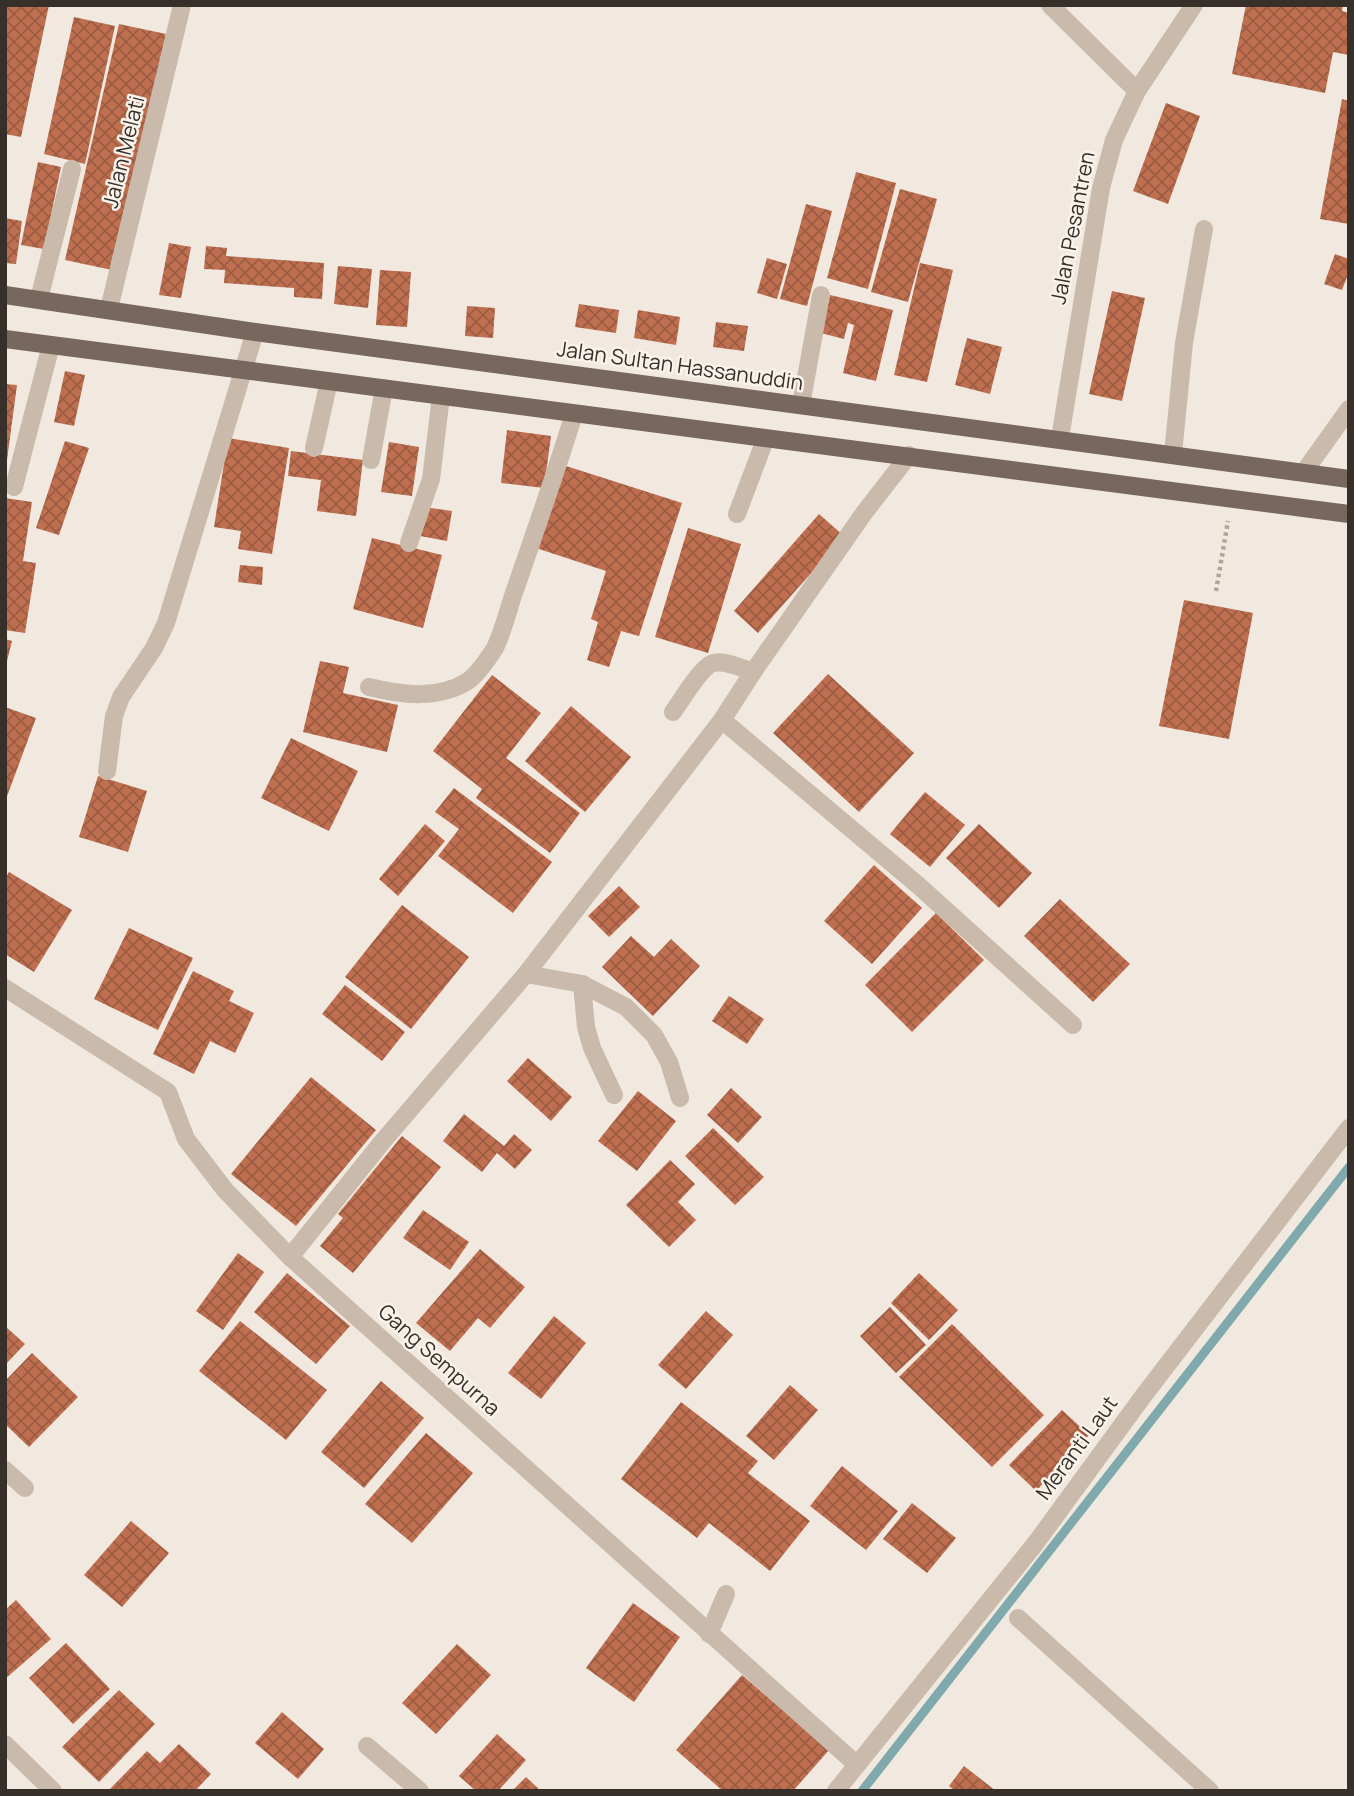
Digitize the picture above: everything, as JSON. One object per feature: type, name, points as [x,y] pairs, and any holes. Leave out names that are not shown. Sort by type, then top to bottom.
[{"type":"main road","name":"Jalan Sultan Hassanuddin","points":[[5,295],[255,332],[1060,438],[1349,479]]},
{"type":"main road","points":[[5,340],[1349,514]]},
{"type":"street","name":"Jalan Melati","points":[[109,309],[182,5]]},
{"type":"street","points":[[1050,5],[1137,91]]},
{"type":"street","name":"Jalan Pesantren","points":[[1060,438],[1101,188],[1114,140],[1137,91],[1194,5]]},
{"type":"street","points":[[39,299],[72,169]]},
{"type":"street","points":[[1173,454],[1184,343],[1204,229]]},
{"type":"street","points":[[801,405],[821,295]]},
{"type":"street","points":[[107,771],[114,716],[121,697],[154,648],[166,622],[255,332]]},
{"type":"street","points":[[14,487],[51,345]]},
{"type":"street","points":[[314,448],[330,381]]},
{"type":"street","points":[[370,460],[384,388]]},
{"type":"street","points":[[409,543],[431,479],[441,396]]},
{"type":"street","points":[[1304,472],[1349,409]]},
{"type":"street","points":[[369,687],[396,694],[443,692],[468,681],[482,666],[496,646],[574,414]]},
{"type":"street","points":[[737,514],[765,440]]},
{"type":"street","points":[[290,1257],[383,1141],[526,974],[722,720],[752,672],[863,513],[909,455]]},
{"type":"street","points":[[673,712],[711,663],[725,663],[752,672]]},
{"type":"street","points":[[722,720],[919,886],[1073,1025]]},
{"type":"street","points":[[526,974],[582,984],[626,1007],[654,1035],[669,1062],[680,1098]]},
{"type":"street","points":[[582,984],[586,1027],[592,1048],[614,1096]]},
{"type":"street","name":"Gang Sempurna","points":[[5,988],[168,1092],[186,1139],[225,1190],[290,1257],[856,1764]]},
{"type":"street","name":"Meranti Laut","points":[[836,1791],[1035,1544],[1144,1395],[1349,1128]]},
{"type":"street","points":[[5,1470],[25,1488]]},
{"type":"street","points":[[709,1634],[726,1594]]},
{"type":"street","points":[[1018,1618],[1210,1791]]},
{"type":"street","points":[[5,1744],[53,1791]]},
{"type":"street","points":[[367,1746],[420,1791]]},
{"type":"path","points":[[1216,592],[1231,499]]},
{"type":"building","points":[[5,5],[49,5],[21,137],[5,134]]},
{"type":"building","points":[[1246,5],[1343,5],[1342,11],[1349,13],[1349,55],[1333,52],[1325,93],[1232,74]]},
{"type":"building","points":[[74,17],[115,26],[85,164],[44,154]]},
{"type":"building","points":[[119,24],[166,34],[112,270],[65,260]]},
{"type":"building","points":[[1342,99],[1349,101],[1349,224],[1320,219]]},
{"type":"building","points":[[1166,103],[1200,116],[1168,204],[1133,191]]},
{"type":"building","points":[[38,162],[61,167],[44,249],[21,245]]},
{"type":"building","points":[[856,172],[896,183],[868,289],[827,278]]},
{"type":"building","points":[[900,189],[937,199],[908,302],[871,292]]},
{"type":"building","points":[[806,204],[832,211],[807,306],[780,299]]},
{"type":"building","points":[[5,218],[22,221],[16,264],[5,263]]},
{"type":"building","points":[[169,243],[191,247],[181,298],[159,295]]},
{"type":"building","points":[[206,246],[227,248],[226,256],[324,263],[322,299],[294,297],[294,288],[224,283],[225,270],[204,269]]},
{"type":"building","points":[[1335,254],[1349,259],[1349,272],[1342,290],[1324,284]]},
{"type":"building","points":[[767,258],[787,264],[777,299],[757,293]]},
{"type":"building","points":[[920,263],[953,270],[927,382],[894,375]]},
{"type":"building","points":[[338,266],[372,269],[368,308],[334,304]]},
{"type":"building","points":[[380,270],[411,272],[407,327],[376,325]]},
{"type":"building","points":[[1112,291],[1145,298],[1122,401],[1089,394]]},
{"type":"building","points":[[830,295],[893,310],[876,381],[843,373],[854,325],[848,323],[844,339],[821,333]]},
{"type":"building","points":[[579,304],[619,310],[616,333],[575,327]]},
{"type":"building","points":[[467,306],[495,308],[493,338],[465,336]]},
{"type":"building","points":[[638,310],[680,317],[676,345],[634,338]]},
{"type":"building","points":[[716,322],[748,326],[744,351],[713,347]]},
{"type":"building","points":[[967,338],[1002,347],[990,394],[955,385]]},
{"type":"building","points":[[65,371],[85,375],[74,426],[54,422]]},
{"type":"building","points":[[5,384],[17,385],[7,460],[5,460]]},
{"type":"building","points":[[507,430],[551,436],[544,488],[501,483]]},
{"type":"building","points":[[228,438],[289,448],[272,554],[238,549],[241,531],[214,527]]},
{"type":"building","points":[[65,441],[89,448],[59,535],[36,528]]},
{"type":"building","points":[[389,442],[419,447],[412,496],[381,492]]},
{"type":"building","points":[[291,451],[363,460],[356,516],[317,511],[321,480],[288,476]]},
{"type":"building","points":[[563,465],[682,503],[639,636],[621,631],[609,667],[587,660],[598,622],[591,619],[606,571],[536,548]]},
{"type":"building","points":[[5,498],[32,502],[23,561],[36,563],[25,633],[5,630]]},
{"type":"building","points":[[424,507],[452,511],[447,541],[420,536]]},
{"type":"building","points":[[819,514],[844,536],[758,633],[734,611]]},
{"type":"building","points":[[688,528],[741,544],[708,653],[655,637]]},
{"type":"building","points":[[372,538],[442,555],[423,628],[353,609]]},
{"type":"building","points":[[240,565],[263,567],[262,585],[238,582]]},
{"type":"building","points":[[1184,600],[1253,613],[1229,739],[1159,726]]},
{"type":"building","points":[[5,639],[12,641],[6,665],[5,665]]},
{"type":"building","points":[[320,661],[349,667],[343,693],[398,705],[387,752],[303,732]]},
{"type":"building","points":[[828,674],[914,753],[859,812],[773,733]]},
{"type":"building","points":[[492,675],[541,713],[506,758],[580,813],[550,853],[476,798],[482,789],[433,751]]},
{"type":"building","points":[[571,706],[631,757],[585,812],[525,761]]},
{"type":"building","points":[[5,707],[36,718],[6,799],[5,799]]},
{"type":"building","points":[[291,738],[358,771],[329,831],[261,798]]},
{"type":"building","points":[[98,776],[147,791],[128,852],[79,837]]},
{"type":"building","points":[[454,788],[552,862],[513,913],[438,856],[459,829],[435,812]]},
{"type":"building","points":[[925,792],[965,825],[930,867],[890,834]]},
{"type":"building","points":[[425,824],[445,841],[398,896],[379,879]]},
{"type":"building","points":[[979,824],[1032,873],[999,908],[946,858]]},
{"type":"building","points":[[874,865],[922,908],[872,964],[824,921]]},
{"type":"building","points":[[9,872],[72,910],[34,972],[5,954],[5,879]]},
{"type":"building","points":[[619,886],[640,907],[609,937],[588,916]]},
{"type":"building","points":[[1060,899],[1130,964],[1093,1002],[1024,936]]},
{"type":"building","points":[[402,905],[469,957],[411,1029],[345,977]]},
{"type":"building","points":[[936,913],[984,960],[912,1032],[865,985]]},
{"type":"building","points":[[129,928],[193,958],[158,1030],[94,999]]},
{"type":"building","points":[[631,936],[654,957],[671,939],[700,966],[653,1016],[602,967]]},
{"type":"building","points":[[193,971],[234,991],[229,1001],[254,1013],[235,1053],[210,1041],[194,1074],[153,1054]]},
{"type":"building","points":[[345,985],[405,1032],[382,1061],[322,1014]]},
{"type":"building","points":[[729,996],[764,1019],[747,1044],[712,1021]]},
{"type":"building","points":[[528,1058],[572,1097],[551,1121],[507,1081]]},
{"type":"building","points":[[311,1077],[376,1130],[296,1226],[231,1174]]},
{"type":"building","points":[[731,1088],[762,1117],[738,1143],[707,1115]]},
{"type":"building","points":[[638,1091],[676,1121],[637,1171],[598,1141]]},
{"type":"building","points":[[464,1114],[504,1146],[514,1134],[532,1150],[515,1169],[497,1153],[482,1172],[443,1141]]},
{"type":"building","points":[[713,1128],[764,1177],[735,1205],[685,1156]]},
{"type":"building","points":[[402,1136],[441,1167],[353,1273],[320,1246],[343,1218],[338,1214]]},
{"type":"building","points":[[670,1160],[695,1184],[678,1202],[696,1220],[669,1247],[626,1205]]},
{"type":"building","points":[[423,1210],[469,1242],[450,1270],[403,1238]]},
{"type":"building","points":[[480,1249],[525,1287],[490,1328],[478,1318],[450,1351],[416,1323]]},
{"type":"building","points":[[238,1253],[264,1272],[223,1330],[196,1311]]},
{"type":"building","points":[[287,1273],[350,1326],[316,1364],[254,1312]]},
{"type":"building","points":[[919,1273],[958,1310],[929,1340],[891,1303]]},
{"type":"building","points":[[890,1307],[926,1345],[896,1373],[860,1336]]},
{"type":"building","points":[[706,1311],[733,1335],[686,1389],[658,1365]]},
{"type":"building","points":[[554,1316],[586,1343],[541,1399],[508,1373]]},
{"type":"building","points":[[240,1321],[327,1390],[286,1440],[199,1371]]},
{"type":"building","points":[[952,1324],[1044,1415],[992,1467],[899,1377]]},
{"type":"building","points":[[5,1326],[25,1344],[5,1365]]},
{"type":"building","points":[[32,1353],[78,1397],[29,1447],[5,1424],[5,1381]]},
{"type":"building","points":[[381,1381],[424,1418],[364,1488],[321,1452]]},
{"type":"building","points":[[790,1385],[818,1410],[774,1460],[746,1436]]},
{"type":"building","points":[[681,1402],[758,1461],[748,1473],[810,1521],[770,1571],[709,1523],[697,1538],[621,1479]]},
{"type":"building","points":[[1062,1410],[1089,1435],[1036,1491],[1009,1465]]},
{"type":"building","points":[[426,1433],[473,1473],[412,1543],[365,1504]]},
{"type":"building","points":[[842,1466],[898,1511],[866,1550],[810,1506]]},
{"type":"building","points":[[912,1503],[956,1538],[927,1573],[883,1539]]},
{"type":"building","points":[[131,1521],[169,1553],[122,1607],[84,1575]]},
{"type":"building","points":[[16,1600],[51,1639],[5,1679],[5,1610]]},
{"type":"building","points":[[633,1603],[680,1637],[634,1702],[586,1668]]},
{"type":"building","points":[[66,1643],[110,1689],[73,1724],[29,1678]]},
{"type":"building","points":[[457,1644],[491,1675],[436,1734],[402,1703]]},
{"type":"building","points":[[742,1675],[829,1750],[793,1791],[723,1791],[676,1750]]},
{"type":"building","points":[[119,1690],[155,1724],[99,1782],[62,1747]]},
{"type":"building","points":[[282,1712],[324,1749],[298,1779],[255,1743]]},
{"type":"building","points":[[497,1734],[526,1760],[498,1791],[476,1791],[459,1776]]},
{"type":"building","points":[[179,1744],[211,1774],[195,1791],[108,1791],[147,1751],[160,1763]]},
{"type":"building","points":[[964,1766],[996,1791],[955,1791],[949,1786]]},
{"type":"building","points":[[526,1777],[541,1791],[512,1791]]},
{"type":"waterway","points":[[862,1791],[1349,1167]]}]
